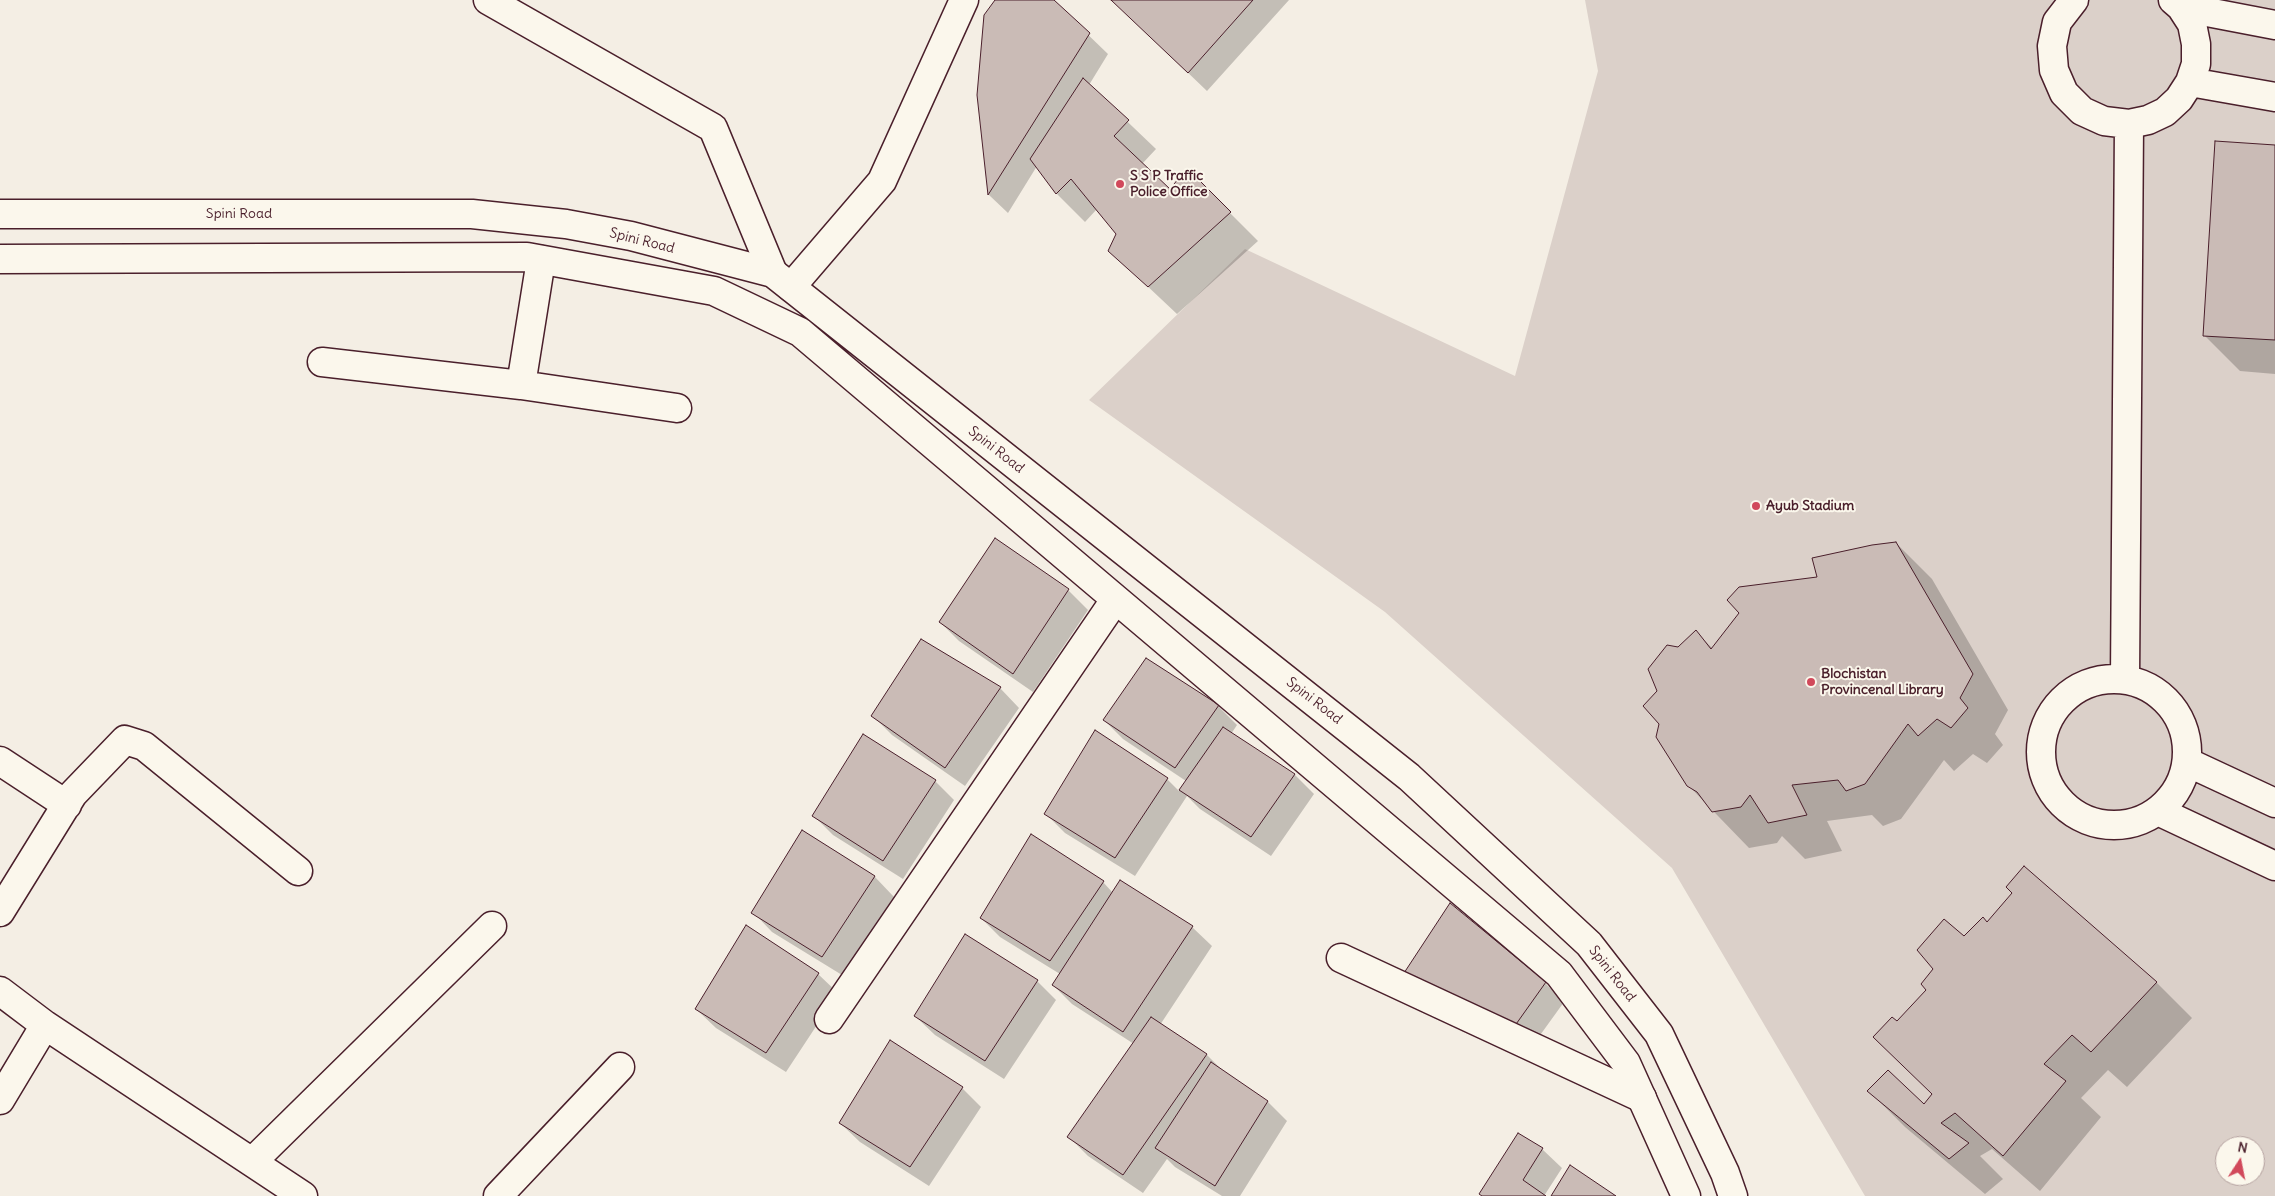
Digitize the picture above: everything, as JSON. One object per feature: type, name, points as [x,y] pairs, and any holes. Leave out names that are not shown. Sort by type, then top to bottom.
[{"type":"main road","points":[[488,0],[714,128],[782,280],[882,181],[964,0]]},
{"type":"main road","points":[[2074,0],[2057,22],[2052,46],[2054,70],[2064,93],[2082,111],[2104,121],[2129,124],[2148,120],[2165,112],[2180,99],[2190,82],[2196,64],[2196,44],[2192,24],[2177,3]]},
{"type":"main road","points":[[2177,3],[2275,25]]},
{"type":"main road","points":[[2190,82],[2275,98]]},
{"type":"main road","points":[[2125,679],[2129,124]]},
{"type":"main road","name":"Spini Road","points":[[0,214],[472,214],[566,224],[631,236],[782,280],[1409,777],[1589,944],[1659,1034],[1726,1173],[1733,1196]]},
{"type":"main road","points":[[0,259],[527,257],[714,291],[800,332],[1559,974],[1626,1063],[1686,1196]]},
{"type":"main road","points":[[521,385],[541,260]]},
{"type":"main road","points":[[322,362],[521,385],[678,408]]},
{"type":"main road","points":[[829,1018],[1116,600]]},
{"type":"main road","points":[[2101,679],[2125,679],[2147,686],[2166,699],[2180,718],[2187,740],[2187,762],[2182,781],[2172,798],[2158,811],[2137,822],[2112,825],[2089,821],[2068,809],[2052,792],[2042,769],[2040,746],[2046,722],[2059,702],[2078,687],[2101,679]]},
{"type":"main road","points":[[0,912],[73,794],[125,740],[144,746],[298,872]]},
{"type":"main road","points":[[0,761],[67,805]]},
{"type":"main road","points":[[2187,762],[2275,803]]},
{"type":"main road","points":[[2158,811],[2275,866]]},
{"type":"main road","points":[[252,1162],[492,926]]},
{"type":"main road","points":[[1341,958],[1642,1098]]},
{"type":"main road","points":[[0,992],[303,1196]]},
{"type":"main road","points":[[0,1100],[45,1024]]},
{"type":"main road","points":[[498,1196],[620,1067]]},
{"type":"shaded area","name":"Ayub Stadium","points":[[1585,0],[2275,0],[2275,1196],[1865,1196],[1672,868],[1385,612],[1089,400],[1245,249],[1515,376],[1598,71]]},
{"type":"building","points":[[995,0],[1054,0],[1090,33],[988,195],[977,95],[984,15]]},
{"type":"building","points":[[1111,0],[1253,0],[1188,73]]},
{"type":"building","name":"S S P Traffic Police Office","points":[[1083,78],[1129,120],[1114,136],[1170,189],[1187,168],[1231,212],[1148,287],[1108,251],[1116,234],[1071,179],[1056,194],[1030,159]]},
{"type":"building","points":[[2215,141],[2275,145],[2275,340],[2203,336]]},
{"type":"building","points":[[995,538],[1069,589],[1013,674],[939,622]]},
{"type":"building","name":"Blochistan Provincenal Library","points":[[1896,542],[1973,674],[1960,698],[1968,708],[1951,728],[1937,719],[1918,736],[1908,724],[1865,784],[1846,791],[1838,780],[1792,785],[1807,815],[1768,823],[1750,795],[1741,807],[1712,812],[1697,792],[1687,786],[1656,737],[1659,724],[1643,706],[1657,691],[1648,669],[1667,645],[1678,647],[1696,630],[1711,649],[1739,613],[1727,600],[1739,587],[1817,577],[1812,558],[1872,545]]},
{"type":"building","points":[[921,639],[1001,687],[945,768],[871,716]]},
{"type":"building","points":[[1146,658],[1219,705],[1175,768],[1103,720]]},
{"type":"building","points":[[1223,727],[1295,774],[1251,837],[1179,790]]},
{"type":"building","points":[[1095,730],[1168,778],[1115,858],[1044,814]]},
{"type":"building","points":[[863,734],[936,780],[883,861],[812,816]]},
{"type":"building","points":[[802,830],[875,876],[822,957],[751,913]]},
{"type":"building","points":[[1031,834],[1104,881],[1050,961],[980,918]]},
{"type":"building","points":[[2024,866],[2157,982],[2091,1052],[2072,1035],[2044,1064],[2066,1081],[2003,1156],[1955,1113],[1941,1123],[1969,1143],[1949,1159],[1867,1091],[1888,1070],[1924,1104],[1932,1094],[1873,1037],[1892,1017],[1897,1021],[1926,990],[1921,984],[1933,969],[1917,950],[1944,919],[1964,936],[1983,917],[1987,922],[2012,893],[2006,887]]},
{"type":"building","points":[[1120,880],[1193,926],[1123,1032],[1052,985]]},
{"type":"building","points":[[1450,903],[1546,982],[1514,1027],[1404,973]]},
{"type":"building","points":[[746,925],[819,973],[766,1053],[695,1009]]},
{"type":"building","points":[[965,934],[1038,980],[985,1061],[914,1016]]},
{"type":"building","points":[[1151,1017],[1207,1054],[1123,1175],[1067,1137]]},
{"type":"building","points":[[890,1040],[963,1087],[910,1167],[839,1123]]},
{"type":"building","points":[[1211,1062],[1268,1101],[1215,1186],[1155,1148]]},
{"type":"building","points":[[1518,1133],[1543,1148],[1523,1180],[1546,1196],[1482,1196],[1479,1194]]},
{"type":"building","points":[[1570,1165],[1616,1196],[1551,1196]]},
{"type":"place","name":"S S P Traffic Police Office","points":[[1120,184]]},
{"type":"place","name":"Ayub Stadium","points":[[1756,506]]},
{"type":"place","name":"Blochistan Provincenal Library","points":[[1811,682]]}]
